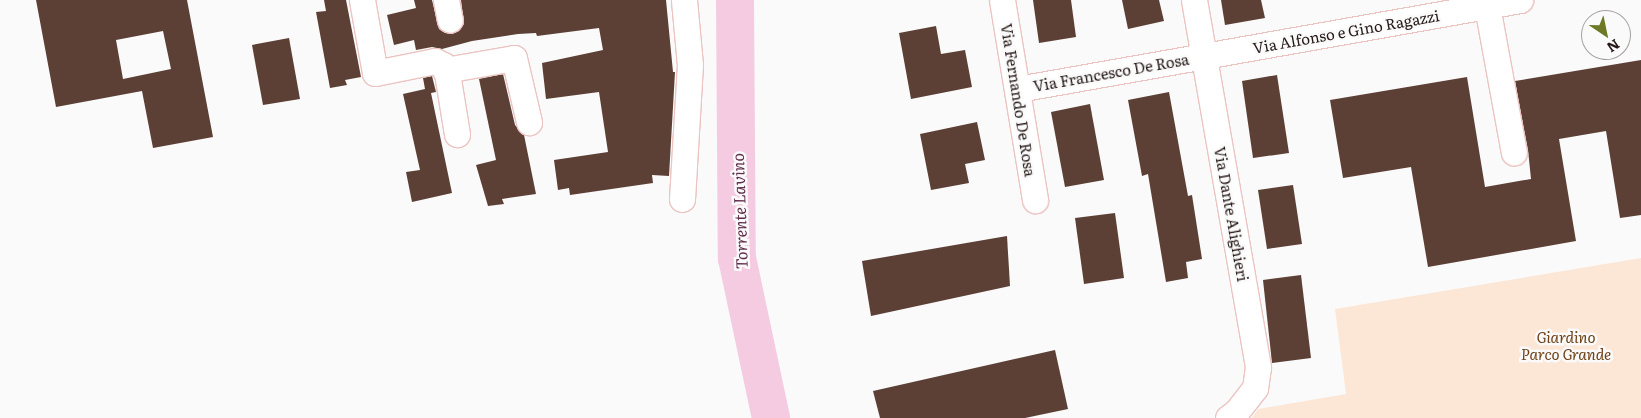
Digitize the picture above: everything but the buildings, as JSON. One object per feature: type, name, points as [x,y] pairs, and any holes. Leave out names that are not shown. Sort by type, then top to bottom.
[{"type":"street","points":[[362,0],[376,73],[435,62],[443,65],[457,134]]},
{"type":"street","points":[[682,198],[690,65],[684,0]]},
{"type":"street","name":"Via Fernando De Rosa","points":[[1002,0],[1035,200]]},
{"type":"street","name":"Via Dante Alighieri","points":[[1194,0],[1258,367],[1255,388],[1236,412],[1228,418]]},
{"type":"street","name":"Via Alfonso e Gino Ragazzi","points":[[1205,56],[1520,0]]},
{"type":"street","points":[[1488,6],[1514,153]]},
{"type":"street","name":"Via Francesco De Rosa","points":[[1018,89],[1205,56]]},
{"type":"street","points":[[445,70],[514,58],[529,122]]},
{"type":"green space","name":"Giardino Parco Grande","points":[[1641,258],[1641,418],[1252,418],[1258,409],[1346,394],[1335,309]]},
{"type":"waterway","name":"Torrente Lavino","points":[[735,0],[737,258],[771,418]]}]
